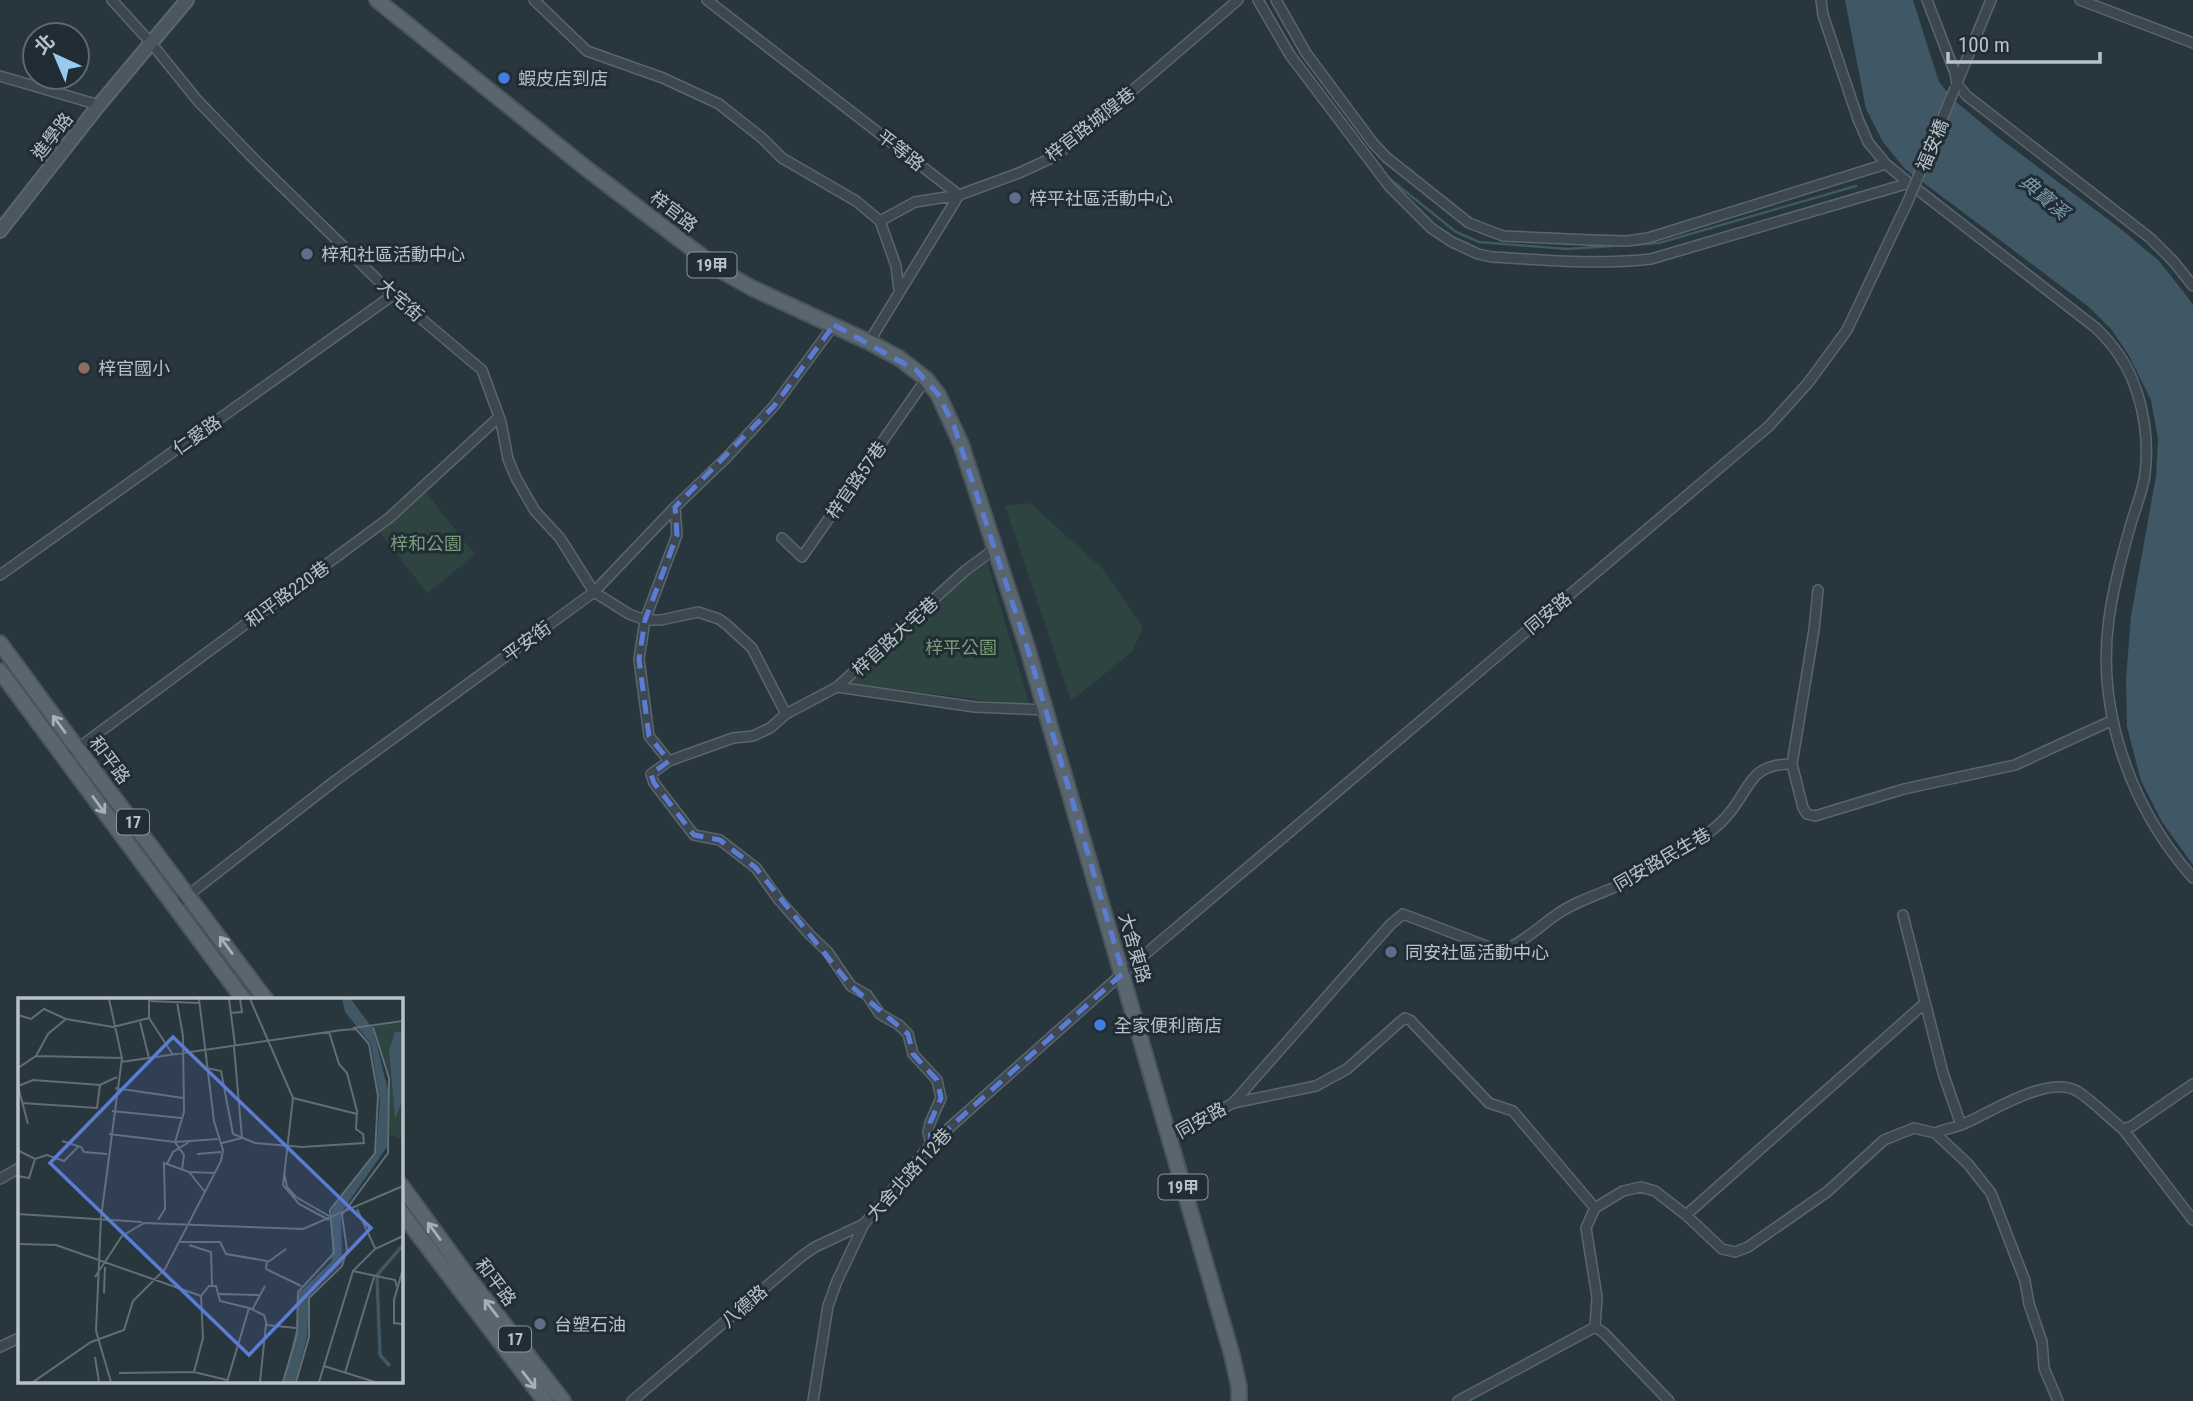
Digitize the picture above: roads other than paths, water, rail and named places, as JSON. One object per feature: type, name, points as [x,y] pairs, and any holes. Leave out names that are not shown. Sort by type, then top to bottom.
[{"type":"main road","name":"梓官路","points":[[377,0],[587,169],[720,270],[752,288],[869,342],[899,358],[926,379],[938,394],[954,426],[996,548]]},
{"type":"main road","name":"大舍東路","points":[[996,548],[1123,973],[1234,1363],[1239,1401]]},
{"type":"main road","name":"和平路","points":[[0,643],[265,998]]},
{"type":"main road","name":"和平路","points":[[0,671],[242,998]]},
{"type":"main road","name":"和平路","points":[[402,1186],[563,1401]]},
{"type":"main road","name":"和平路","points":[[402,1213],[545,1401]]},
{"type":"street","name":"大宅街","points":[[112,0],[198,101],[274,178],[393,295],[482,370],[499,417],[508,459],[516,478],[535,510],[560,538],[594,592]]},
{"type":"street","name":"進學路","points":[[0,231],[99,105],[187,0]]},
{"type":"street","points":[[534,0],[587,51],[663,78],[719,104],[762,138],[782,158],[856,201],[880,221],[896,266],[899,290]]},
{"type":"street","name":"平等路","points":[[707,0],[959,195]]},
{"type":"street","name":"梓官路城隍巷","points":[[880,221],[915,202],[959,195],[1056,156],[1238,0]]},
{"type":"street","points":[[1258,0],[1290,55],[1389,186],[1431,228],[1478,254],[1591,263],[1651,259],[1909,183]]},
{"type":"street","points":[[1276,0],[1306,53],[1386,157],[1469,223],[1503,236],[1627,241],[1648,238],[1886,164]]},
{"type":"street","points":[[1821,0],[1823,15],[1868,142],[1886,164],[1909,183],[2096,328],[2118,352],[2133,383],[2143,415],[2147,445],[2145,476],[2116,576],[2105,660],[2113,720],[2125,766],[2147,815],[2193,878]]},
{"type":"street","points":[[1927,0],[1955,73],[1956,86],[2150,238],[2193,286]]},
{"type":"street","name":"福安橋","points":[[1908,201],[1990,0]]},
{"type":"street","points":[[2080,0],[2193,43]]},
{"type":"street","points":[[0,76],[99,105]]},
{"type":"street","points":[[869,342],[959,195]]},
{"type":"street","name":"同安路","points":[[1123,973],[1769,426],[1808,383],[1847,330],[1908,201]]},
{"type":"street","name":"仁愛路","points":[[0,575],[393,295]]},
{"type":"street","name":"平安街","points":[[173,907],[348,772],[594,592],[774,406],[834,325]]},
{"type":"street","name":"梓官路57巷","points":[[782,538],[802,557],[926,379]]},
{"type":"street","name":"和平路220巷","points":[[63,758],[388,518],[499,417]]},
{"type":"street","points":[[669,761],[649,736],[639,659],[645,620],[677,535],[675,507]]},
{"type":"street","name":"梓官路大宅巷","points":[[930,1144],[930,1123],[941,1097],[937,1080],[913,1054],[908,1034],[880,1014],[867,995],[851,986],[827,951],[779,900],[756,868],[720,840],[694,835],[654,783],[651,774],[669,761],[733,738],[753,736],[770,728],[786,714],[837,687],[967,570],[996,548]]},
{"type":"street","points":[[1818,590],[1791,764],[1807,814],[1815,816],[1905,789],[2015,765],[2113,720]]},
{"type":"street","points":[[594,592],[629,614],[645,620],[661,620],[698,612],[719,619],[752,648],[786,714]]},
{"type":"street","points":[[837,687],[975,707],[1046,710]]},
{"type":"street","name":"同安路民生巷","points":[[1403,914],[1497,950],[1510,948],[1559,912],[1636,878],[1647,868],[1706,834],[1727,816],[1763,768],[1774,764],[1791,764]]},
{"type":"street","name":"同安路","points":[[1233,1103],[1390,925],[1403,914]]},
{"type":"street","points":[[1903,915],[1943,1073],[1961,1125]]},
{"type":"street","name":"大舍北路112巷","points":[[813,1401],[828,1306],[864,1224],[930,1144],[1123,973]]},
{"type":"street","points":[[1686,1215],[1925,1003]]},
{"type":"street","name":"同安路","points":[[1169,1138],[1233,1103],[1316,1086],[1347,1069],[1405,1018],[1410,1020],[1489,1103],[1513,1111],[1595,1208]]},
{"type":"street","points":[[2123,1129],[2132,1126],[2193,1084]]},
{"type":"street","points":[[1935,1133],[1961,1125],[2012,1099],[2046,1089],[2064,1087],[2076,1091],[2123,1129],[2193,1220]]},
{"type":"street","points":[[1595,1327],[1597,1297],[1586,1228],[1595,1208],[1623,1191],[1642,1187],[1655,1191],[1686,1215],[1722,1249],[1735,1252],[1748,1247],[1827,1192],[1884,1140],[1914,1128],[1935,1133],[1968,1164],[1991,1193],[2025,1281],[2029,1304],[2042,1342],[2044,1368],[2058,1401]]},
{"type":"street","points":[[0,1178],[18,1169]]},
{"type":"street","name":"八德路","points":[[632,1401],[802,1256],[864,1224]]},
{"type":"street","points":[[1458,1401],[1595,1327]]},
{"type":"street","points":[[1595,1327],[1604,1333],[1669,1401]]},
{"type":"street","points":[[0,1347],[18,1338]]},
{"type":"water","name":"典寶溪","points":[[1845,0],[1913,0],[1939,82],[1955,101],[2158,260],[2193,305],[2193,865],[2162,822],[2141,781],[2127,727],[2126,679],[2131,616],[2156,476],[2158,439],[2151,400],[2128,354],[2111,329],[2089,307],[1904,168],[1883,142],[1866,109]]},
{"type":"waterway","points":[[1385,175],[1456,232],[1479,242],[1568,249],[1625,245]]},
{"type":"waterway","points":[[1632,245],[1659,243],[1856,186]]},
{"type":"place","name":"蝦皮店到店","points":[[504,78]]},
{"type":"place","name":"梓平社區活動中心","points":[[1015,198]]},
{"type":"place","name":"梓和社區活動中心","points":[[307,254]]},
{"type":"place","name":"梓官國小","points":[[84,368]]},
{"type":"place","name":"同安社區活動中心","points":[[1391,952]]},
{"type":"place","name":"全家便利商店","points":[[1100,1025]]},
{"type":"place","name":"台塑石油","points":[[540,1324]]},
{"type":"park label","name":"梓和公園","points":[[426,543]]},
{"type":"park label","name":"梓平公園","points":[[961,647]]}]
